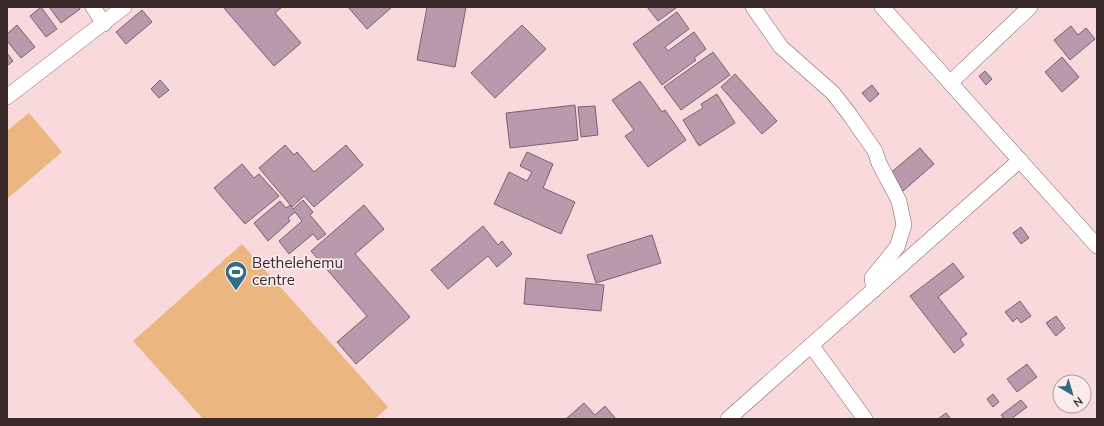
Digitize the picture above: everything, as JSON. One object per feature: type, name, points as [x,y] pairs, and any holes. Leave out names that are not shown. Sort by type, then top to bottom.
[{"type":"street","points":[[94,7],[104,24]]},
{"type":"street","points":[[7,97],[104,24],[124,7]]},
{"type":"street","points":[[753,7],[781,47],[833,93],[850,115],[875,151],[879,163],[899,201],[904,225],[897,246],[872,278],[874,290]]},
{"type":"street","points":[[882,7],[1097,246]]},
{"type":"street","points":[[951,82],[1030,7]]},
{"type":"street","points":[[728,419],[1020,160]]},
{"type":"street","points":[[812,345],[865,419]]},
{"type":"shaded area","points":[[29,113],[62,152],[7,199],[7,131]]},
{"type":"shaded area","name":"Bethelehemu centre","points":[[242,244],[388,407],[375,419],[203,419],[133,341]]},
{"type":"building","points":[[41,7],[57,29],[46,37],[30,16]]},
{"type":"building","points":[[49,7],[79,7],[80,9],[61,23]]},
{"type":"building","points":[[223,7],[282,7],[275,13],[301,43],[274,66]]},
{"type":"building","points":[[348,7],[392,7],[367,29]]},
{"type":"building","points":[[427,7],[466,7],[455,67],[417,60]]},
{"type":"building","points":[[647,7],[675,7],[676,8],[658,21]]},
{"type":"building","points":[[142,10],[152,22],[126,44],[116,32]]},
{"type":"building","points":[[677,12],[689,29],[665,47],[668,51],[694,32],[706,49],[694,58],[696,60],[662,85],[633,44]]},
{"type":"building","points":[[17,25],[35,47],[21,58],[7,41],[7,34]]},
{"type":"building","points":[[522,25],[546,49],[495,98],[471,73]]},
{"type":"building","points":[[1071,26],[1078,35],[1086,28],[1095,39],[1070,60],[1054,40]]},
{"type":"building","points":[[713,52],[730,75],[681,110],[664,87]]},
{"type":"building","points":[[7,53],[13,61],[7,66]]},
{"type":"building","points":[[1062,57],[1079,77],[1062,92],[1045,72]]},
{"type":"building","points":[[985,71],[992,79],[986,85],[979,76]]},
{"type":"building","points":[[735,74],[777,121],[762,134],[721,87]]},
{"type":"building","points":[[160,80],[169,90],[159,98],[151,89]]},
{"type":"building","points":[[640,81],[662,112],[665,110],[686,140],[648,167],[625,136],[634,130],[612,100]]},
{"type":"building","points":[[872,85],[879,94],[870,102],[862,93]]},
{"type":"building","points":[[717,94],[735,123],[699,146],[683,120],[703,108],[701,104]]},
{"type":"building","points":[[575,105],[578,140],[510,148],[506,113]]},
{"type":"building","points":[[595,106],[598,135],[581,137],[578,107]]},
{"type":"building","points":[[285,145],[294,155],[297,152],[314,172],[346,145],[363,165],[314,207],[304,196],[292,207],[259,168]]},
{"type":"building","points":[[920,148],[934,164],[903,191],[888,175]]},
{"type":"building","points":[[527,152],[553,164],[543,188],[575,202],[561,234],[494,204],[509,172],[527,181],[532,172],[520,166]]},
{"type":"building","points":[[242,164],[254,178],[259,174],[279,196],[245,224],[214,188]]},
{"type":"building","points":[[303,200],[313,212],[310,215],[326,234],[318,240],[313,234],[289,254],[279,241],[302,221],[295,212],[288,218],[290,221],[268,241],[254,223],[280,201],[286,208],[290,205],[293,209]]},
{"type":"building","points":[[364,205],[384,229],[355,254],[410,317],[356,364],[337,342],[367,316],[311,251]]},
{"type":"building","points":[[483,226],[498,245],[502,241],[512,254],[497,267],[488,256],[448,289],[431,270]]},
{"type":"building","points":[[1021,227],[1029,238],[1021,244],[1013,233]]},
{"type":"building","points":[[652,235],[661,263],[596,283],[587,255]]},
{"type":"building","points":[[953,263],[964,277],[938,297],[967,334],[960,339],[964,345],[954,353],[910,296]]},
{"type":"building","points":[[526,278],[604,285],[601,311],[524,304]]},
{"type":"building","points":[[1020,301],[1031,316],[1021,323],[1017,318],[1013,322],[1005,312]]},
{"type":"building","points":[[1056,316],[1065,328],[1056,336],[1046,323]]},
{"type":"building","points":[[1027,364],[1037,377],[1017,392],[1007,379]]},
{"type":"building","points":[[993,394],[999,402],[993,407],[987,399]]},
{"type":"building","points":[[1021,400],[1027,407],[1011,419],[1004,419],[1001,415]]},
{"type":"building","points":[[584,403],[595,415],[605,406],[616,419],[566,419]]},
{"type":"building","points":[[946,413],[951,419],[938,419]]},
{"type":"place","name":"Bethelehemu centre","points":[[236,292]]}]
